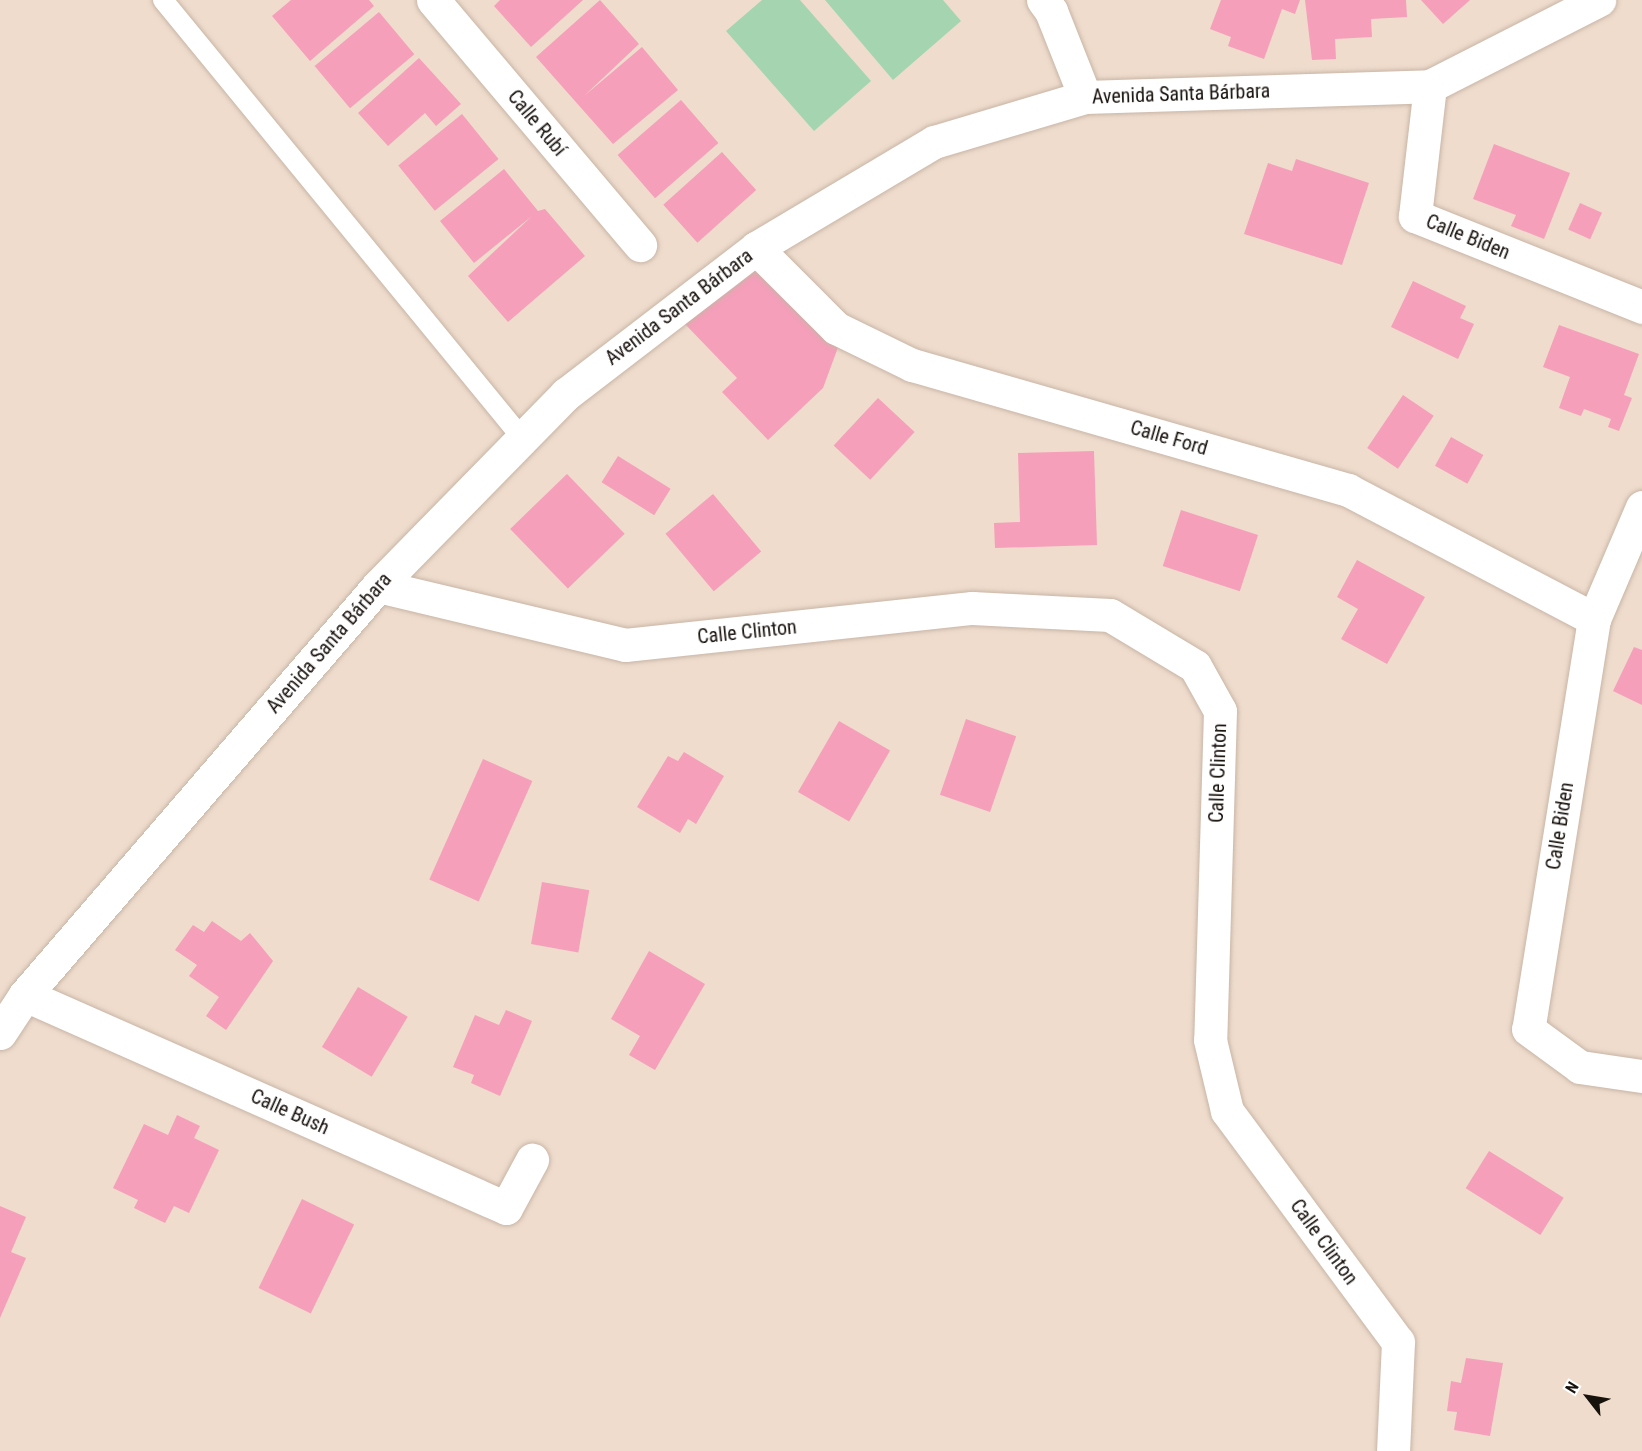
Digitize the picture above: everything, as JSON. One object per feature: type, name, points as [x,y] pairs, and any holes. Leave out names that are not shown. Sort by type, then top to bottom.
[{"type":"street","name":"Calle Rubí","points":[[433,0],[640,245]]},
{"type":"street","points":[[1043,0],[1085,97]]},
{"type":"street","name":"Avenida Santa Bárbara","points":[[0,1033],[25,995],[378,586],[566,394],[756,248],[934,142],[1085,97],[1430,86],[1599,0]]},
{"type":"street","name":"Calle Biden","points":[[1430,86],[1415,216],[1642,307]]},
{"type":"street","name":"Calle Ford","points":[[756,248],[836,327],[912,365],[1348,490],[1594,619]]},
{"type":"street","name":"Calle Biden","points":[[1642,507],[1594,619],[1528,1029],[1580,1066],[1642,1076]]},
{"type":"street","name":"Calle Clinton","points":[[378,586],[625,645],[972,608],[1110,615],[1195,666],[1220,711],[1210,1040],[1227,1111],[1398,1342],[1393,1451]]},
{"type":"street","name":"Calle Bush","points":[[25,995],[506,1208],[532,1160]]},
{"type":"lane","points":[[163,0],[522,438]]},
{"type":"green space","points":[[762,0],[800,0],[871,81],[814,131],[726,31]]},
{"type":"green space","points":[[825,0],[943,0],[961,21],[893,80]]},
{"type":"building","points":[[291,0],[369,0],[374,6],[310,61],[272,16]]},
{"type":"building","points":[[500,0],[583,0],[531,47],[494,6]]},
{"type":"building","points":[[600,0],[639,44],[584,96],[642,47],[678,90],[613,144],[536,57]]},
{"type":"building","points":[[1221,0],[1300,0],[1295,14],[1282,9],[1264,59],[1228,46],[1231,37],[1210,29]]},
{"type":"building","points":[[1305,0],[1406,0],[1407,17],[1371,19],[1372,37],[1335,39],[1336,59],[1312,60]]},
{"type":"building","points":[[1421,0],[1470,0],[1443,24]]},
{"type":"building","points":[[379,12],[414,54],[350,108],[315,66]]},
{"type":"building","points":[[419,58],[461,104],[436,126],[425,113],[388,146],[358,113]]},
{"type":"building","points":[[681,100],[718,143],[655,198],[618,155]]},
{"type":"building","points":[[462,114],[499,159],[435,211],[398,166]]},
{"type":"building","points":[[1494,144],[1570,173],[1544,239],[1511,226],[1516,215],[1473,199]]},
{"type":"building","points":[[722,152],[756,190],[697,243],[663,205]]},
{"type":"building","points":[[1296,159],[1369,183],[1342,265],[1244,234],[1268,163],[1292,171]]},
{"type":"building","points":[[504,169],[538,211],[545,209],[585,256],[508,322],[468,276],[532,216],[474,263],[440,221]]},
{"type":"building","points":[[1580,203],[1602,213],[1590,239],[1568,229]]},
{"type":"building","points":[[757,254],[840,342],[823,388],[768,440],[722,392],[737,378],[684,323]]},
{"type":"building","points":[[1413,281],[1466,306],[1460,318],[1474,324],[1458,359],[1391,327]]},
{"type":"building","points":[[1559,325],[1639,354],[1624,395],[1632,398],[1619,431],[1608,427],[1611,419],[1584,409],[1581,416],[1559,408],[1570,377],[1543,367]]},
{"type":"building","points":[[1403,395],[1434,416],[1398,469],[1367,448]]},
{"type":"building","points":[[878,398],[915,432],[870,480],[834,446]]},
{"type":"building","points":[[1451,437],[1483,455],[1467,484],[1435,466]]},
{"type":"building","points":[[1094,451],[1097,545],[995,548],[994,523],[1020,522],[1018,453]]},
{"type":"building","points":[[618,456],[671,489],[654,515],[602,482]]},
{"type":"building","points":[[567,474],[625,534],[568,589],[510,529]]},
{"type":"building","points":[[713,494],[761,551],[714,591],[666,534]]},
{"type":"building","points":[[1181,510],[1258,535],[1240,591],[1163,566]]},
{"type":"building","points":[[1357,560],[1425,597],[1387,664],[1341,639],[1358,609],[1337,597]]},
{"type":"building","points":[[1634,647],[1642,650],[1642,705],[1613,691]]},
{"type":"building","points":[[966,719],[1016,736],[990,812],[940,795]]},
{"type":"building","points":[[839,721],[890,750],[849,822],[798,792]]},
{"type":"building","points":[[684,752],[724,776],[696,824],[688,819],[680,833],[637,807],[668,756],[678,761]]},
{"type":"building","points":[[483,759],[532,781],[479,902],[429,880]]},
{"type":"building","points":[[542,882],[589,890],[578,952],[531,944]]},
{"type":"building","points":[[212,921],[241,941],[250,933],[273,961],[226,1030],[206,1016],[219,997],[189,976],[197,965],[175,950],[193,925],[204,932]]},
{"type":"building","points":[[649,951],[705,984],[655,1070],[629,1055],[640,1036],[611,1019]]},
{"type":"building","points":[[358,987],[408,1017],[372,1077],[322,1047]]},
{"type":"building","points":[[506,1010],[532,1021],[500,1096],[471,1083],[474,1075],[453,1067],[475,1015],[499,1025]]},
{"type":"building","points":[[177,1115],[200,1126],[194,1138],[219,1150],[189,1213],[174,1206],[165,1223],[134,1208],[138,1200],[113,1188],[144,1124],[168,1135]]},
{"type":"building","points":[[1489,1151],[1564,1198],[1540,1235],[1466,1188]]},
{"type":"building","points":[[302,1199],[354,1224],[311,1313],[259,1288]]},
{"type":"building","points":[[0,1206],[26,1217],[11,1252],[26,1258],[0,1318]]},
{"type":"building","points":[[1466,1358],[1503,1363],[1490,1436],[1454,1430],[1457,1412],[1447,1411],[1451,1381],[1461,1383]]}]
